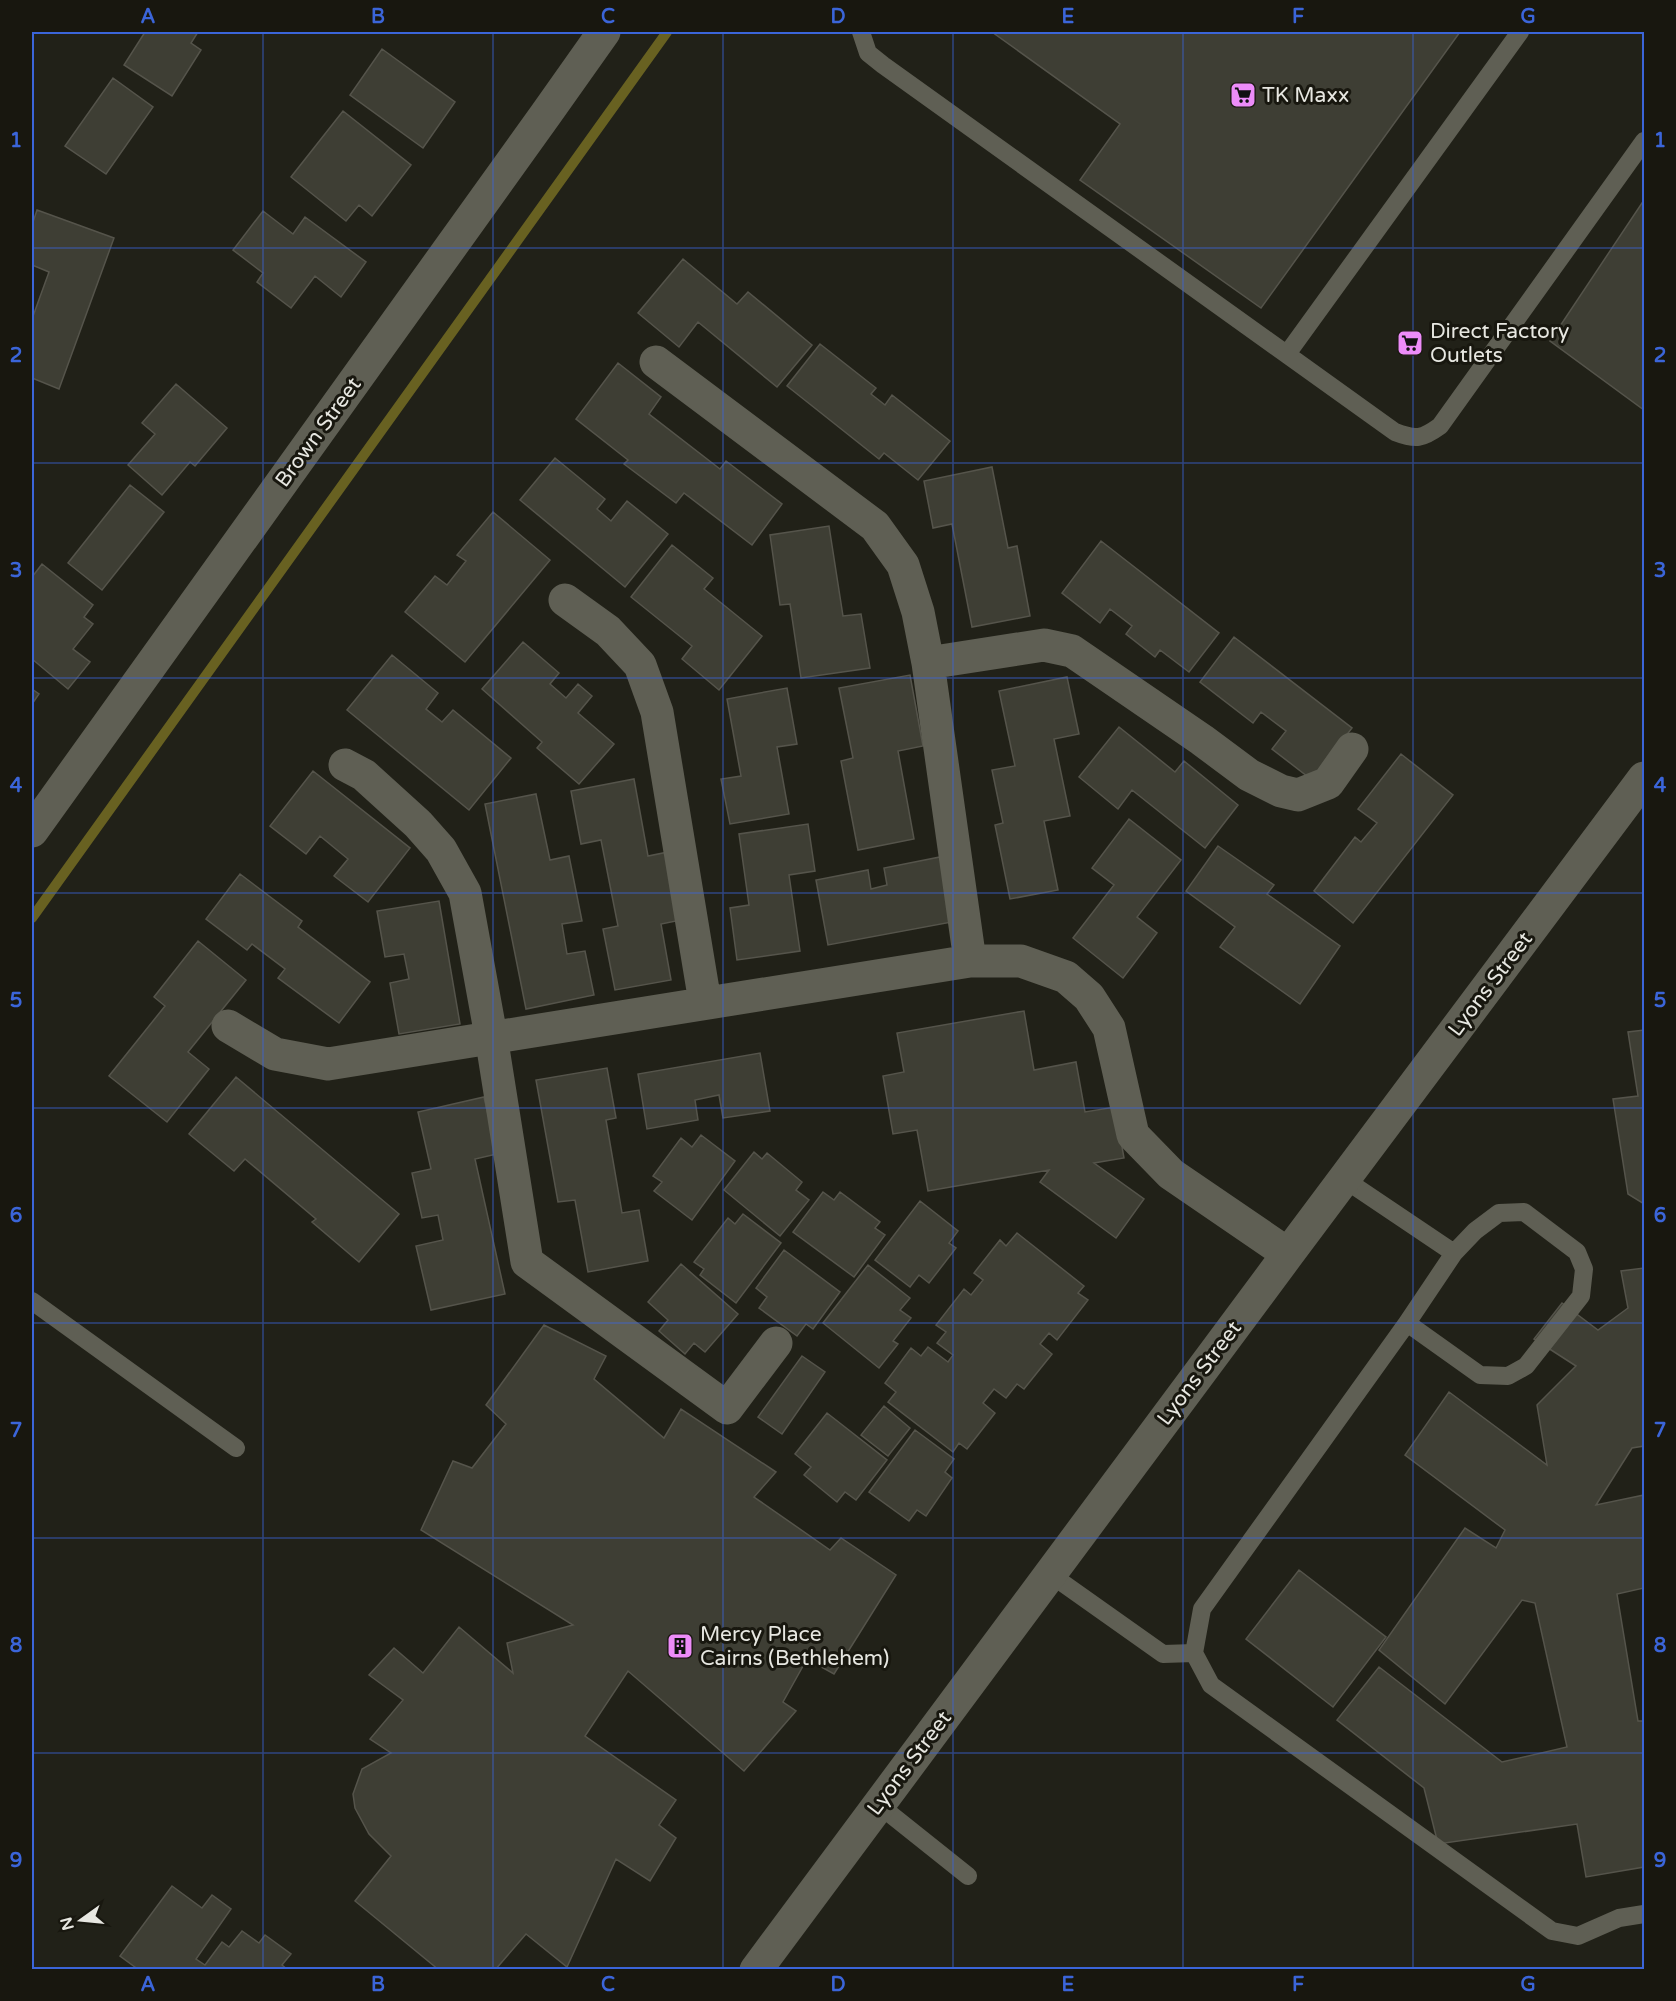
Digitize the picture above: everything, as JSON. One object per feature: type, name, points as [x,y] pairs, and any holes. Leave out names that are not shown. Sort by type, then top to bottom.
[{"type":"street","name":"Brown Street","points":[[32,831],[604,32]]},
{"type":"street","points":[[656,362],[875,526],[903,565],[918,612],[928,663],[969,961]]},
{"type":"street","points":[[565,600],[608,631],[639,665],[657,712],[705,1002]]},
{"type":"street","points":[[928,663],[1044,645],[1072,651],[1249,775],[1281,791],[1298,795],[1328,783],[1352,749]]},
{"type":"street","points":[[345,765],[364,775],[418,824],[441,850],[465,892],[491,1036],[527,1262],[727,1407],[776,1343]]},
{"type":"street","name":"Lyons Street","points":[[756,1970],[1644,778]]},
{"type":"street","points":[[228,1026],[275,1054],[328,1064],[969,961],[1021,961],[1066,977],[1089,997],[1109,1028],[1132,1135],[1171,1174],[1288,1254]]},
{"type":"lane","points":[[861,32],[868,53],[883,65],[1395,432],[1409,437],[1426,436],[1440,426],[1644,141]]},
{"type":"lane","points":[[1287,354],[1520,32]]},
{"type":"lane","points":[[1344,1179],[1454,1253]]},
{"type":"lane","points":[[1407,1323],[1480,1375],[1508,1376],[1526,1366],[1581,1296],[1584,1269],[1577,1252],[1524,1212],[1499,1213],[1475,1231],[1454,1253],[1407,1323],[1202,1609],[1194,1653],[1210,1686],[1552,1931],[1578,1936],[1619,1918],[1644,1914]]},
{"type":"lane","points":[[32,1301],[236,1448]]},
{"type":"lane","points":[[1050,1574],[1163,1654],[1194,1653]]},
{"type":"lane","points":[[879,1804],[968,1876]]},
{"type":"building","points":[[145,32],[198,32],[191,43],[201,50],[172,96],[124,65]]},
{"type":"building","points":[[992,32],[1460,32],[1261,308],[1080,180],[1120,124]]},
{"type":"building","points":[[382,49],[455,102],[423,148],[350,95]]},
{"type":"building","points":[[113,78],[153,107],[106,174],[65,146]]},
{"type":"building","points":[[343,111],[411,165],[372,216],[359,205],[346,221],[291,177]]},
{"type":"building","points":[[1644,200],[1644,410],[1550,341]]},
{"type":"building","points":[[37,210],[114,238],[59,389],[32,378],[32,319],[49,272],[32,265],[32,225]]},
{"type":"building","points":[[263,211],[293,234],[305,217],[366,262],[341,297],[315,276],[291,308],[257,282],[263,273],[233,250]]},
{"type":"building","points":[[683,259],[737,304],[748,292],[812,345],[777,387],[698,322],[679,347],[638,313]]},
{"type":"building","points":[[820,344],[876,388],[871,394],[885,405],[892,395],[950,441],[918,480],[884,453],[879,459],[787,386]]},
{"type":"building","points":[[618,363],[661,397],[649,414],[720,469],[726,461],[782,504],[752,545],[684,493],[676,503],[624,464],[628,460],[576,419]]},
{"type":"building","points":[[176,384],[227,428],[195,466],[190,462],[162,495],[128,465],[155,434],[142,423]]},
{"type":"building","points":[[555,458],[605,499],[597,509],[611,521],[627,501],[668,534],[625,587],[520,500]]},
{"type":"building","points":[[992,467],[1008,548],[1017,546],[1030,616],[972,627],[952,524],[933,528],[924,481]]},
{"type":"building","points":[[130,485],[164,512],[102,590],[68,563]]},
{"type":"building","points":[[493,512],[550,560],[465,662],[405,612],[435,576],[447,585],[466,561],[457,555]]},
{"type":"building","points":[[829,526],[843,616],[861,614],[870,668],[801,678],[790,604],[780,605],[770,535]]},
{"type":"building","points":[[1101,541],[1219,633],[1189,672],[1160,650],[1155,657],[1126,634],[1132,626],[1110,609],[1100,623],[1062,593]]},
{"type":"building","points":[[672,545],[713,578],[704,589],[762,636],[719,690],[682,659],[692,646],[631,597]]},
{"type":"building","points":[[42,564],[93,605],[84,617],[93,624],[73,649],[90,662],[68,689],[32,659],[32,577]]},
{"type":"building","points":[[1234,637],[1352,728],[1312,780],[1272,749],[1286,731],[1261,712],[1253,723],[1200,682]]},
{"type":"building","points":[[523,642],[559,673],[550,684],[566,698],[578,684],[592,696],[578,713],[614,744],[579,784],[537,748],[542,742],[482,689]]},
{"type":"building","points":[[392,655],[438,693],[426,709],[442,722],[453,710],[511,758],[469,810],[347,710]]},
{"type":"building","points":[[910,675],[923,746],[898,751],[914,839],[858,850],[841,761],[853,758],[839,688]]},
{"type":"building","points":[[1067,677],[1079,734],[1054,739],[1070,816],[1044,821],[1058,890],[1010,899],[995,825],[1003,823],[992,770],[1015,766],[999,691]]},
{"type":"building","points":[[787,688],[797,744],[777,747],[789,814],[730,824],[721,779],[741,776],[727,699]]},
{"type":"building","points":[[32,689],[39,694],[32,704]]},
{"type":"building","points":[[1119,727],[1175,772],[1184,761],[1238,805],[1205,848],[1132,790],[1118,809],[1079,777]]},
{"type":"building","points":[[1401,754],[1453,795],[1353,923],[1314,891],[1355,837],[1361,842],[1377,823],[1358,809]]},
{"type":"building","points":[[313,771],[410,848],[368,902],[334,876],[348,859],[320,836],[306,854],[270,826]]},
{"type":"building","points":[[634,779],[648,856],[673,851],[686,919],[661,924],[671,980],[615,990],[603,929],[618,926],[601,840],[581,844],[571,791]]},
{"type":"building","points":[[536,794],[550,860],[569,856],[582,921],[562,924],[567,954],[585,951],[594,995],[526,1009],[485,804]]},
{"type":"building","points":[[1129,819],[1181,860],[1137,917],[1157,933],[1123,978],[1073,938],[1114,885],[1092,868]]},
{"type":"building","points":[[808,824],[815,871],[789,875],[800,951],[737,960],[730,908],[749,905],[739,834]]},
{"type":"building","points":[[1218,846],[1274,885],[1267,894],[1340,946],[1300,1004],[1220,947],[1235,927],[1186,891]]},
{"type":"building","points":[[940,857],[952,922],[828,945],[816,880],[868,870],[871,889],[887,885],[884,868]]},
{"type":"building","points":[[240,874],[302,921],[298,927],[370,982],[339,1023],[278,978],[285,969],[252,944],[247,950],[206,919]]},
{"type":"building","points":[[439,901],[460,1024],[399,1034],[390,983],[409,979],[404,954],[385,957],[377,911]]},
{"type":"building","points":[[198,941],[246,980],[188,1052],[209,1069],[167,1122],[109,1076],[165,1006],[154,997]]},
{"type":"building","points":[[1024,1011],[1034,1070],[1076,1062],[1085,1112],[1115,1107],[1124,1158],[1094,1163],[1144,1199],[1116,1238],[1040,1182],[1049,1170],[928,1191],[917,1130],[893,1134],[883,1076],[904,1072],[897,1033]]},
{"type":"building","points":[[1644,1030],[1644,1204],[1628,1194],[1613,1099],[1638,1096],[1628,1032]]},
{"type":"building","points":[[760,1053],[770,1111],[723,1118],[719,1095],[695,1100],[698,1120],[647,1129],[638,1074]]},
{"type":"building","points":[[607,1068],[616,1118],[606,1120],[622,1213],[639,1210],[648,1261],[588,1272],[575,1200],[558,1202],[536,1080]]},
{"type":"building","points":[[236,1077],[399,1214],[359,1262],[312,1222],[316,1219],[245,1159],[234,1171],[189,1134]]},
{"type":"building","points":[[484,1097],[497,1154],[475,1159],[505,1294],[431,1310],[416,1246],[443,1240],[438,1215],[422,1218],[412,1173],[431,1169],[418,1112]]},
{"type":"building","points":[[701,1135],[735,1161],[692,1220],[654,1191],[662,1182],[653,1176],[681,1138],[692,1147]]},
{"type":"building","points":[[754,1152],[762,1159],[767,1153],[802,1182],[796,1190],[809,1200],[780,1236],[724,1190]]},
{"type":"building","points":[[823,1192],[834,1200],[840,1192],[880,1222],[875,1228],[885,1235],[854,1277],[793,1232]]},
{"type":"building","points":[[920,1201],[958,1231],[949,1243],[956,1248],[929,1283],[919,1275],[910,1287],[875,1260]]},
{"type":"building","points":[[743,1214],[781,1243],[736,1303],[700,1275],[704,1269],[694,1262],[728,1218],[735,1224]]},
{"type":"building","points":[[1017,1233],[1084,1286],[1078,1293],[1088,1300],[1057,1340],[1049,1333],[1040,1344],[1052,1354],[1024,1389],[1017,1384],[1006,1398],[994,1389],[983,1403],[995,1413],[967,1449],[959,1443],[953,1452],[888,1402],[896,1392],[885,1383],[911,1348],[921,1356],[928,1347],[948,1362],[953,1355],[937,1343],[946,1332],[936,1325],[964,1289],[971,1295],[983,1280],[974,1273],[1000,1240],[1006,1246]]},
{"type":"building","points":[[784,1250],[840,1292],[813,1329],[806,1324],[797,1336],[759,1308],[767,1297],[756,1288]]},
{"type":"building","points":[[681,1264],[738,1314],[705,1352],[694,1343],[685,1354],[659,1331],[668,1320],[648,1302]]},
{"type":"building","points":[[868,1265],[910,1298],[900,1310],[911,1318],[893,1341],[898,1344],[879,1368],[823,1323]]},
{"type":"building","points":[[1644,1268],[1644,1446],[1632,1448],[1596,1505],[1644,1495],[1644,1588],[1617,1594],[1638,1721],[1644,1721],[1644,1867],[1586,1877],[1577,1824],[1438,1844],[1424,1788],[1337,1720],[1379,1667],[1502,1762],[1567,1747],[1535,1603],[1522,1600],[1445,1704],[1379,1650],[1465,1528],[1496,1548],[1505,1530],[1405,1455],[1449,1392],[1547,1465],[1537,1405],[1576,1366],[1534,1339],[1562,1303],[1598,1330],[1628,1308],[1621,1271]]},
{"type":"building","name":"Mercy Place Cairns (Bethlehem)","points":[[544,1325],[606,1356],[594,1379],[664,1438],[681,1409],[776,1472],[754,1497],[830,1550],[841,1538],[896,1575],[834,1674],[807,1659],[783,1702],[796,1711],[744,1771],[628,1671],[585,1736],[676,1800],[659,1825],[676,1838],[650,1881],[616,1859],[567,1967],[526,1934],[495,1970],[439,1970],[355,1901],[391,1856],[369,1834],[355,1808],[353,1794],[362,1769],[391,1753],[370,1739],[403,1700],[369,1675],[394,1648],[423,1673],[459,1627],[513,1673],[507,1643],[573,1625],[421,1530],[453,1461],[472,1468],[506,1424],[486,1405]]},
{"type":"building","points":[[802,1356],[825,1372],[782,1434],[758,1417]]},
{"type":"building","points":[[884,1406],[910,1428],[888,1456],[861,1435]]},
{"type":"building","points":[[827,1413],[887,1460],[856,1500],[845,1492],[837,1502],[804,1475],[811,1467],[795,1454]]},
{"type":"building","points":[[915,1430],[954,1459],[945,1472],[952,1478],[926,1516],[917,1510],[909,1521],[869,1492]]},
{"type":"building","points":[[1299,1570],[1386,1637],[1333,1707],[1246,1639]]},
{"type":"building","points":[[172,1886],[202,1908],[212,1895],[231,1909],[196,1959],[205,1965],[222,1942],[229,1947],[242,1931],[259,1943],[265,1935],[291,1954],[282,1965],[288,1970],[139,1970],[120,1956]]},
{"type":"waterway","points":[[32,918],[667,32]]},
{"type":"place","name":"TK Maxx","points":[[1243,95]]},
{"type":"place","name":"Direct Factory Outlets","points":[[1410,343]]},
{"type":"place","name":"Mercy Place Cairns (Bethlehem)","points":[[680,1646]]}]
